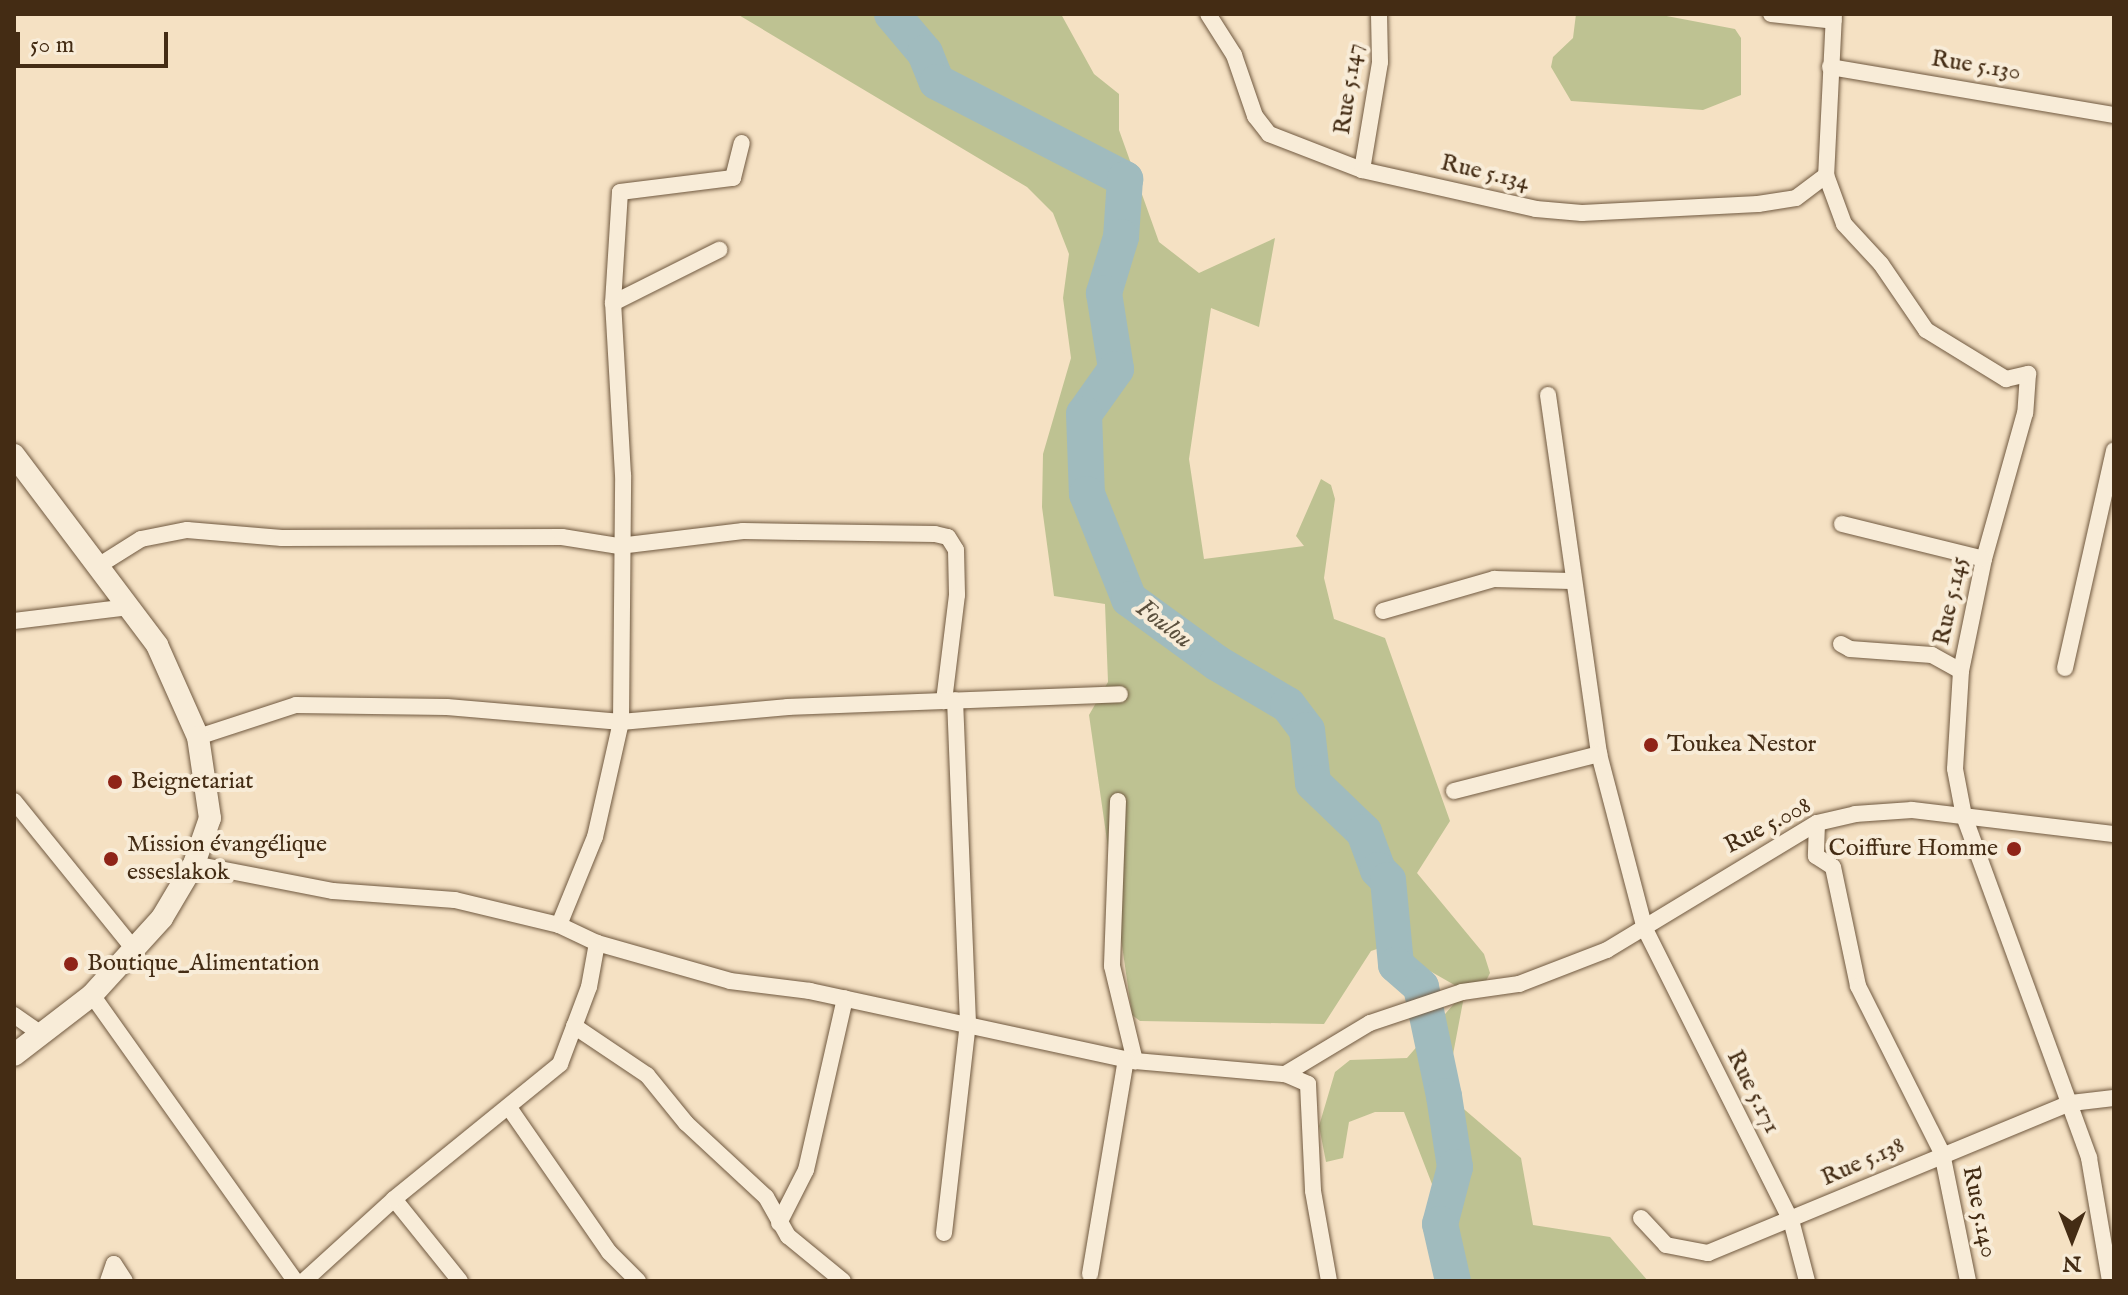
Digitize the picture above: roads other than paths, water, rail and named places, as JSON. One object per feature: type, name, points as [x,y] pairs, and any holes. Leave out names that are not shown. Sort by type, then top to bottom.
[{"type":"street","name":"Rue 5.134","points":[[1208,14],[1234,55],[1255,116],[1269,134],[1362,170],[1536,209],[1582,213],[1758,204],[1796,198],[1826,175]]},
{"type":"street","name":"Rue 5.147","points":[[1362,170],[1380,62],[1379,14]]},
{"type":"street","points":[[1771,14],[1834,17]]},
{"type":"street","name":"Rue 5.145","points":[[1834,17],[1826,175],[1844,224],[1881,264],[1926,330],[2006,379],[2028,374],[2025,413],[1984,559],[1961,671],[1953,738],[1964,816],[2089,1158],[2110,1281]]},
{"type":"street","name":"Rue 5.130","points":[[1830,67],[2114,115]]},
{"type":"street","points":[[559,925],[595,837],[621,722],[619,546],[623,475],[613,303],[620,192],[733,178],[742,143]]},
{"type":"street","points":[[613,303],[719,250]]},
{"type":"street","name":"Rue 5.171","points":[[1548,395],[1571,581],[1599,754],[1645,929],[1791,1220],[1807,1281]]},
{"type":"street","points":[[2065,668],[2114,450]]},
{"type":"street","points":[[14,455],[129,607],[182,693],[198,737],[210,818],[194,864],[162,918],[92,995],[14,1055]]},
{"type":"street","points":[[1842,524],[1984,559]]},
{"type":"street","points":[[98,566],[141,539],[187,530],[282,538],[562,537],[619,546],[743,531],[913,531],[948,537],[956,550],[957,595],[949,700],[968,1023],[944,1233]]},
{"type":"street","points":[[1383,611],[1494,579],[1571,581]]},
{"type":"street","points":[[14,621],[129,607]]},
{"type":"street","points":[[1841,644],[1850,649],[1932,655],[1961,671]]},
{"type":"street","points":[[198,737],[296,705],[447,707],[621,722],[949,700],[1120,694]]},
{"type":"street","points":[[1454,791],[1599,754]]},
{"type":"street","points":[[14,801],[134,949]]},
{"type":"street","points":[[1090,1274],[1130,1060],[1112,966],[1118,801]]},
{"type":"street","name":"Rue 5.008","points":[[1285,1074],[1370,1023],[1434,1001],[1519,984],[1560,971],[1645,929],[1756,856],[1817,823],[1855,814],[1912,810],[2114,834]]},
{"type":"street","name":"Rue 5.140","points":[[1817,823],[1816,856],[1833,867],[1858,986],[1942,1153],[1968,1281]]},
{"type":"street","points":[[194,864],[333,891],[455,900],[559,925],[597,943],[730,981],[845,998],[1130,1060],[1285,1074],[1308,1084],[1313,1191],[1329,1281]]},
{"type":"street","points":[[304,1281],[394,1199],[510,1109],[560,1064],[589,987],[597,943]]},
{"type":"street","points":[[92,995],[295,1281]]},
{"type":"street","points":[[779,1223],[806,1170],[845,998]]},
{"type":"street","points":[[14,1015],[40,1033]]},
{"type":"street","points":[[574,1026],[647,1075],[686,1123],[766,1197],[779,1223],[843,1281]]},
{"type":"street","name":"Rue 5.138","points":[[1641,1218],[1666,1245],[1689,1253],[1708,1253],[1942,1153],[2020,1128],[2071,1103],[2114,1098]]},
{"type":"street","points":[[510,1109],[609,1252],[638,1281]]},
{"type":"street","points":[[394,1199],[460,1281]]},
{"type":"street","points":[[108,1281],[114,1264],[125,1281]]},
{"type":"waterway","name":"Foulou","points":[[892,14],[925,53],[937,82],[1125,179],[1121,237],[1104,293],[1116,369],[1084,414],[1087,494],[1129,599],[1217,663],[1288,705],[1307,730],[1313,783],[1364,832],[1378,870],[1388,880],[1396,965],[1421,987],[1444,1096],[1455,1167],[1440,1224],[1453,1281]]},
{"type":"place","name":"Toukea Nestor","points":[[1651,745]]},
{"type":"place","name":"Beignetariat","points":[[115,782]]},
{"type":"place","name":"Coiffure Homme","points":[[2014,849]]},
{"type":"place","name":"Mission évangélique esseslakok","points":[[111,859]]},
{"type":"place","name":"Boutique_Alimentation","points":[[71,964]]}]
